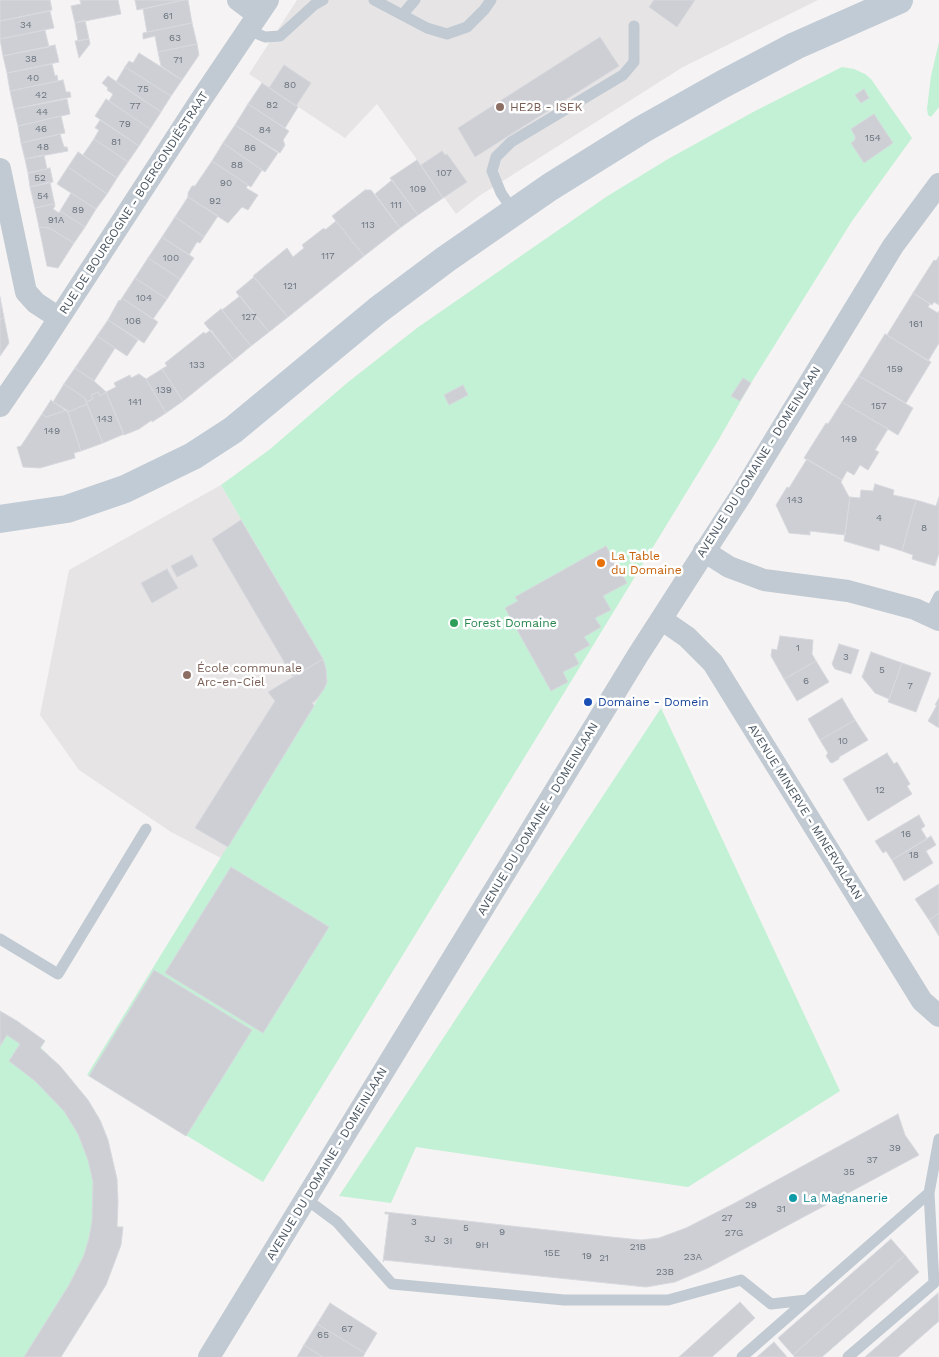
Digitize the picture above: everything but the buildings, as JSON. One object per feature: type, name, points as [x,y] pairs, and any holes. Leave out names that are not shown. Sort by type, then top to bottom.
[{"type":"street","points":[[238,0],[258,15]]},
{"type":"street","points":[[0,520],[67,509],[124,489],[192,456],[233,430],[378,310],[446,259],[550,188],[643,129],[723,84],[795,46],[899,0]]},
{"type":"street","name":"RUE DE BOURGOGNE - BOERGONDIËSTRAAT","points":[[0,406],[258,15]]},
{"type":"street","points":[[0,168],[26,292],[36,303],[59,318]]},
{"type":"street","name":"AVENUE DU DOMAINE - DOMEINLAAN","points":[[209,1357],[661,619],[743,492],[894,246],[939,184]]},
{"type":"street","points":[[704,551],[729,567],[764,580],[848,591],[915,609],[934,618]]},
{"type":"street","name":"AVENUE MINERVE - MINERVALAAN","points":[[661,619],[687,637],[713,663],[922,1001],[939,1016]]},
{"type":"lane","points":[[258,15],[265,37],[280,36],[314,5],[323,0]]},
{"type":"lane","points":[[374,0],[427,28],[447,34],[467,27],[491,0]]},
{"type":"lane","points":[[402,14],[415,0]]},
{"type":"lane","points":[[514,212],[501,193],[492,171],[496,157],[510,142],[623,75],[634,62],[634,26]]},
{"type":"lane","points":[[934,618],[939,596]]},
{"type":"lane","points":[[0,939],[58,974],[146,829]]},
{"type":"lane","points":[[848,1357],[934,1284],[929,1193],[939,1139]]},
{"type":"lane","points":[[742,1357],[929,1193]]},
{"type":"lane","points":[[306,1199],[337,1222],[392,1284],[564,1300],[668,1300],[741,1280],[772,1304],[807,1300]]},
{"type":"shaded area","name":"HE2B - ISEK","points":[[297,0],[818,0],[683,67],[479,196],[456,214],[377,104],[345,138],[249,74]]},
{"type":"shaded area","name":"École communale Arc-en-Ciel","points":[[221,485],[323,659],[327,682],[221,858],[171,832],[79,770],[40,715],[69,570]]},
{"type":"green space","points":[[939,42],[939,107],[931,117],[928,115],[927,109],[931,76]]},
{"type":"green space","name":"Forest Domaine","points":[[842,67],[854,69],[871,79],[912,138],[852,221],[751,383],[719,439],[564,693],[263,1182],[87,1075],[327,682],[323,659],[221,485],[269,450],[347,383],[417,328],[606,197],[668,159],[755,111]]},
{"type":"green space","points":[[661,708],[840,1091],[688,1187],[416,1147],[391,1203],[339,1196]]},
{"type":"green space","points":[[0,1011],[45,1041],[41,1048],[60,1066],[88,1100],[100,1120],[108,1140],[117,1179],[117,1226],[123,1227],[121,1245],[106,1285],[61,1357],[0,1357]]},
{"type":"place","name":"HE2B - ISEK","points":[[500,107]]},
{"type":"place","name":"La Table du Domaine","points":[[601,563]]},
{"type":"place","name":"Forest Domaine","points":[[454,623]]},
{"type":"place","name":"École communale Arc-en-Ciel","points":[[187,675]]},
{"type":"place","name":"Domaine - Domein","points":[[588,702]]},
{"type":"place","name":"La Magnanerie","points":[[793,1198]]}]
